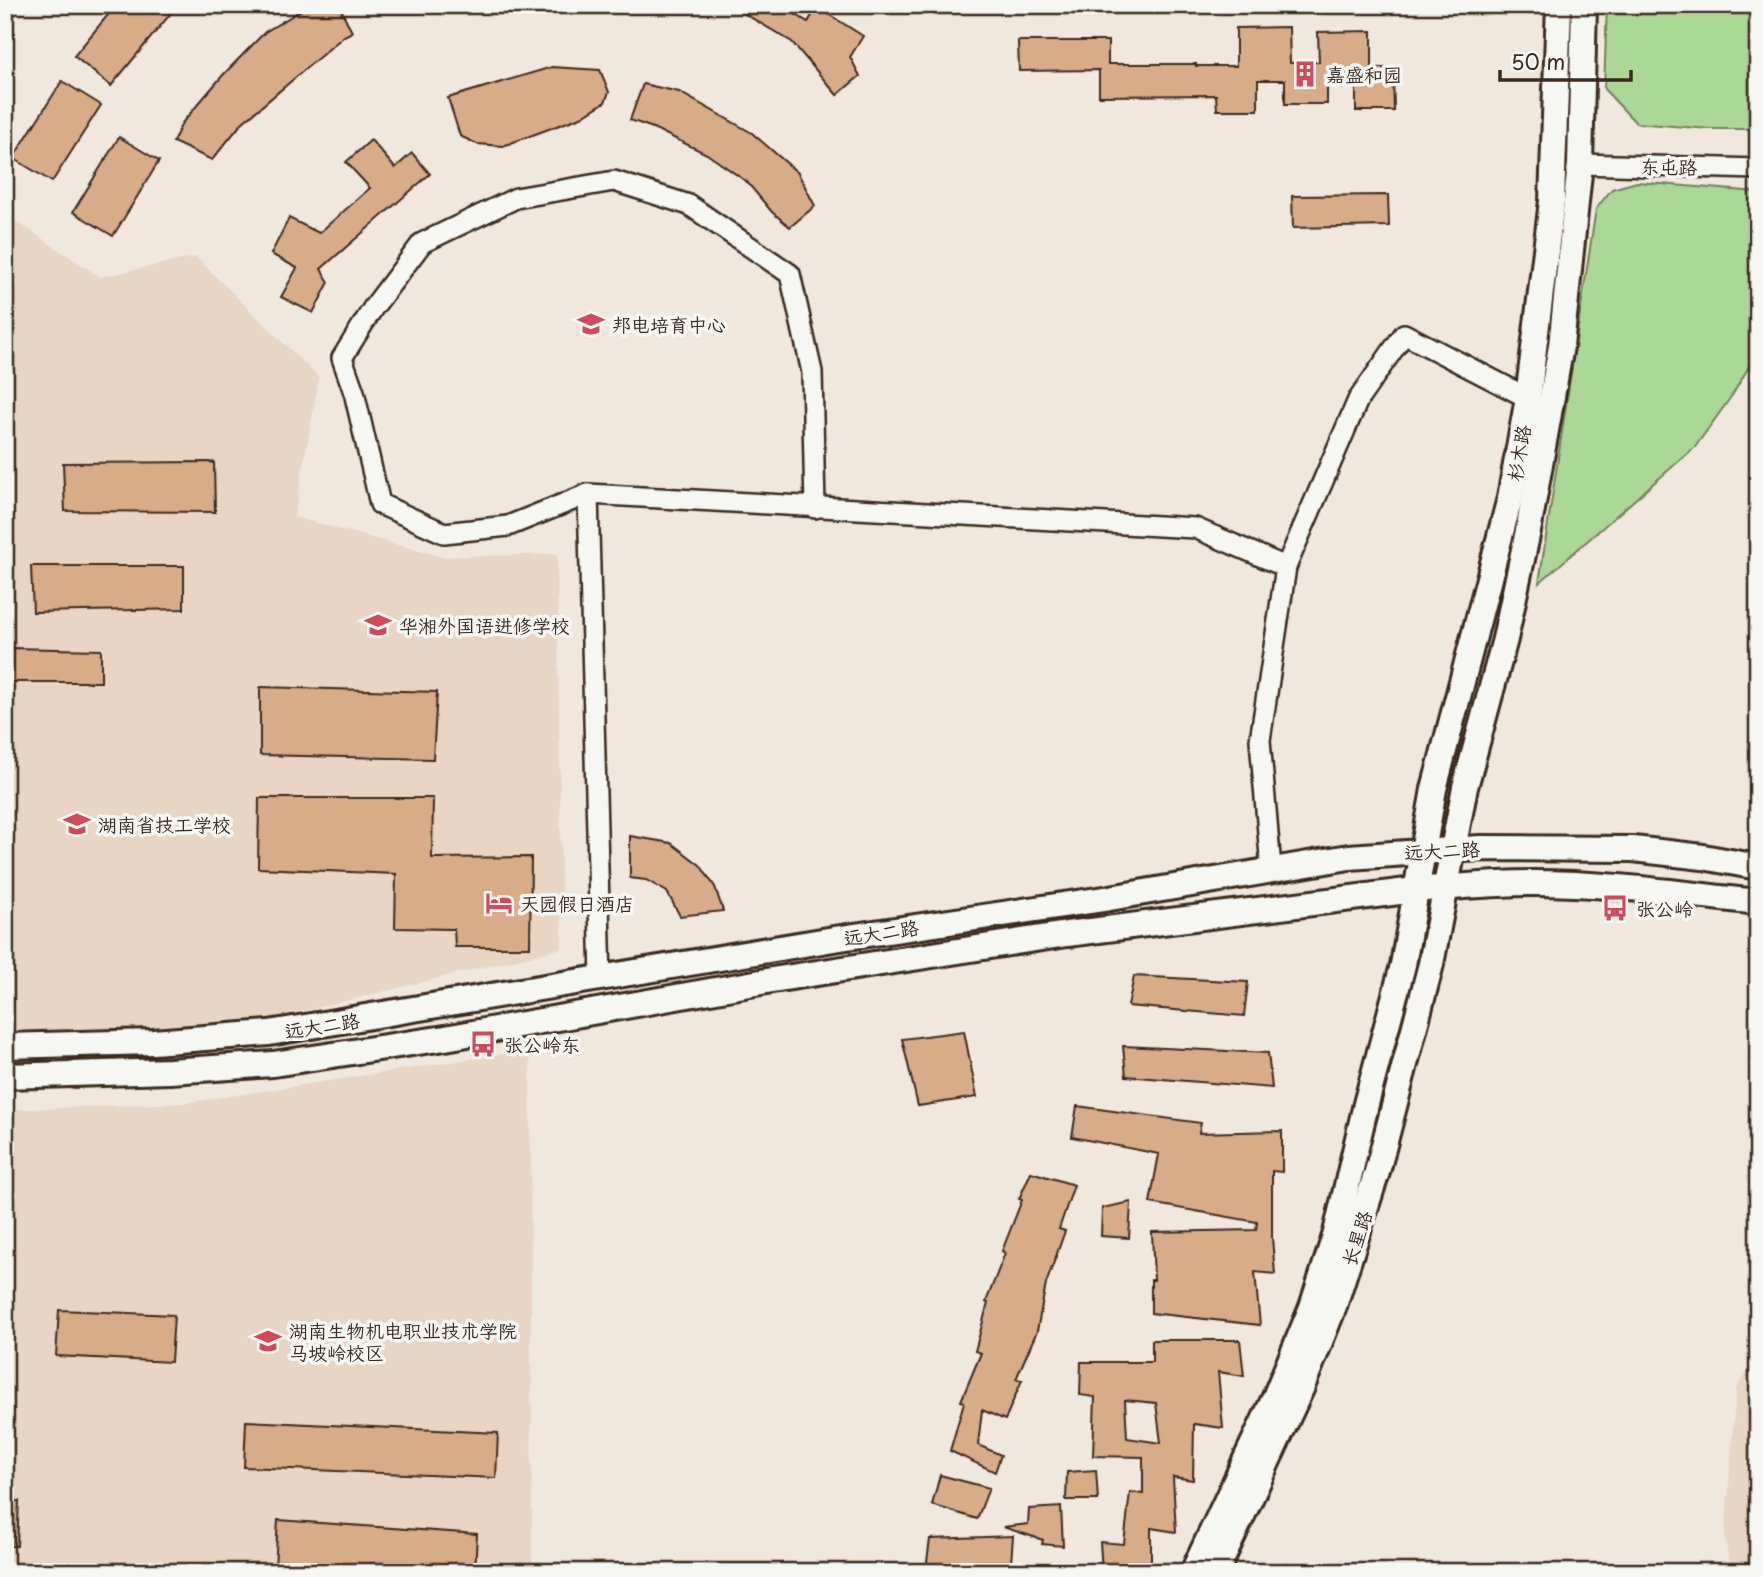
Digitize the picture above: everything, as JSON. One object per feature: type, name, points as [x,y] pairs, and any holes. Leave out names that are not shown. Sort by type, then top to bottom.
[{"type":"main road","name":"杉木路","points":[[1415,890],[1434,789],[1510,498],[1528,398],[1552,201],[1559,5]]},
{"type":"main road","name":"杉木路","points":[[1446,887],[1465,787],[1505,639],[1529,526],[1561,346],[1580,164],[1584,5]]},
{"type":"main road","name":"远大二路","points":[[5,1046],[153,1042],[269,1033],[601,980],[834,939],[1104,899],[1349,856],[1453,849],[1633,849],[1758,867]]},
{"type":"main road","name":"远大二路","points":[[5,1076],[170,1071],[273,1064],[433,1040],[772,980],[1067,934],[1415,890],[1534,883],[1596,886],[1758,902]]},
{"type":"main road","name":"长星路","points":[[1216,1572],[1301,1389],[1333,1309],[1380,1159],[1431,964],[1446,887]]},
{"type":"main road","name":"长星路","points":[[1193,1572],[1275,1397],[1312,1307],[1336,1233],[1366,1104],[1403,965],[1415,890]]},
{"type":"street","name":"东屯路","points":[[1580,164],[1758,169]]},
{"type":"street","points":[[814,508],[812,372],[790,274],[689,205],[614,181],[516,198],[422,243],[373,308],[342,358],[354,391],[380,504],[444,533],[508,526],[589,494],[814,508],[1195,528],[1286,567]]},
{"type":"street","points":[[1271,868],[1260,740],[1286,567],[1358,400],[1404,334],[1528,398]]},
{"type":"street","points":[[589,494],[601,980]]},
{"type":"shaded area","points":[[5,214],[100,277],[196,257],[319,378],[294,517],[443,557],[557,554],[562,948],[185,1040],[5,1037]]},
{"type":"shaded area","name":"湖南生物机电职业技术学院 马坡岭校区","points":[[530,1050],[532,1572],[5,1572],[5,1110],[185,1103]]},
{"type":"shaded area","points":[[1758,1327],[1758,1572],[1735,1572],[1729,1562],[1725,1537],[1736,1389],[1748,1370]]},
{"type":"green space","points":[[1607,5],[1758,5],[1758,129],[1710,129],[1636,123],[1604,89]]},
{"type":"green space","points":[[1637,182],[1757,192],[1758,351],[1733,394],[1695,447],[1539,583],[1596,209],[1612,189]]},
{"type":"building","points":[[116,5],[163,5],[172,12],[111,86],[74,56]]},
{"type":"building","points":[[310,5],[339,5],[352,32],[242,123],[212,160],[173,142],[182,123],[265,32]]},
{"type":"building","points":[[730,5],[780,5],[808,22],[817,7],[863,36],[850,57],[860,76],[837,95],[792,42]]},
{"type":"building","name":"嘉盛和园","points":[[1289,27],[1290,63],[1319,62],[1318,32],[1372,31],[1372,68],[1393,68],[1394,111],[1356,111],[1356,84],[1327,85],[1327,104],[1285,104],[1285,80],[1258,80],[1258,110],[1217,110],[1216,95],[1099,96],[1099,70],[1019,71],[1018,41],[1108,41],[1108,64],[1236,66],[1236,28]]},
{"type":"building","points":[[552,67],[600,70],[609,92],[605,102],[581,117],[503,146],[477,144],[460,136],[448,98]]},
{"type":"building","points":[[62,81],[101,105],[52,182],[13,158]]},
{"type":"building","points":[[643,84],[679,92],[752,133],[798,173],[815,206],[790,227],[772,212],[747,182],[707,154],[630,120]]},
{"type":"building","points":[[119,137],[159,161],[113,236],[73,212]]},
{"type":"building","points":[[371,140],[395,168],[412,153],[430,174],[321,269],[329,282],[313,313],[281,297],[297,268],[271,254],[289,218],[319,233],[370,188],[346,162]]},
{"type":"building","points":[[1388,195],[1389,226],[1293,228],[1292,196]]},
{"type":"building","points":[[214,462],[215,512],[65,511],[63,463]]},
{"type":"building","points":[[31,566],[184,566],[184,609],[33,612]]},
{"type":"building","points":[[10,648],[101,650],[101,682],[11,682]]},
{"type":"building","points":[[260,687],[437,692],[433,759],[260,755]]},
{"type":"building","points":[[259,798],[433,798],[432,858],[531,857],[530,947],[455,947],[454,929],[395,928],[396,874],[258,868]]},
{"type":"building","points":[[630,836],[671,843],[700,865],[715,887],[723,911],[680,916],[667,892],[646,880],[630,878]]},
{"type":"building","points":[[1134,976],[1248,982],[1244,1016],[1128,1006]]},
{"type":"building","points":[[964,1031],[977,1097],[918,1106],[902,1039]]},
{"type":"building","points":[[1123,1046],[1268,1053],[1272,1088],[1126,1076]]},
{"type":"building","points":[[1077,1106],[1201,1123],[1199,1133],[1282,1131],[1282,1172],[1272,1171],[1275,1274],[1255,1272],[1260,1325],[1151,1313],[1151,1280],[1154,1280],[1152,1232],[1256,1230],[1257,1222],[1150,1203],[1159,1154],[1072,1137]]},
{"type":"building","points":[[1031,1172],[1074,1185],[1059,1229],[1065,1231],[1046,1284],[1037,1331],[1016,1379],[1022,1380],[1005,1420],[982,1410],[978,1445],[1001,1455],[995,1472],[950,1451],[964,1402],[961,1401],[981,1353],[975,1351],[988,1303],[986,1302],[1022,1200],[1019,1199]]},
{"type":"building","points":[[1131,1202],[1129,1238],[1101,1236],[1102,1208]]},
{"type":"building","points":[[59,1310],[174,1315],[171,1362],[56,1356]]},
{"type":"building","points":[[1152,1340],[1240,1340],[1244,1376],[1218,1372],[1223,1428],[1194,1424],[1193,1480],[1173,1477],[1176,1532],[1151,1528],[1151,1572],[1102,1571],[1100,1542],[1124,1544],[1130,1492],[1143,1494],[1143,1457],[1093,1456],[1095,1397],[1080,1395],[1081,1362],[1152,1362]],"holes":[[[1125,1400],[1156,1403],[1161,1443],[1127,1438]]]},
{"type":"building","points":[[246,1421],[498,1433],[496,1478],[244,1467]]},
{"type":"building","points":[[1096,1470],[1098,1500],[1066,1500],[1067,1472]]},
{"type":"building","points":[[940,1475],[989,1488],[977,1519],[932,1505]]},
{"type":"building","points":[[5,1501],[19,1501],[17,1546],[5,1546]]},
{"type":"building","points":[[1061,1507],[1063,1546],[1042,1544],[1043,1540],[1003,1527],[1028,1524],[1029,1509]]},
{"type":"building","points":[[278,1520],[477,1534],[475,1572],[340,1572],[275,1567]]},
{"type":"building","points":[[1013,1536],[1011,1563],[972,1564],[972,1568],[926,1569],[930,1539]]},
{"type":"place","name":"嘉盛和园","points":[[1305,74]]},
{"type":"place","name":"邦电培育中心","points":[[591,324]]},
{"type":"place","name":"华湘外国语进修学校","points":[[378,625]]},
{"type":"place","name":"湖南省技工学校","points":[[77,824]]},
{"type":"place","name":"天园假日酒店","points":[[499,903]]},
{"type":"place","name":"张公岭","points":[[1615,908]]},
{"type":"place","name":"张公岭东","points":[[483,1044]]},
{"type":"place","name":"湖南生物机电职业技术学院 马坡岭校区","points":[[268,1341]]}]
